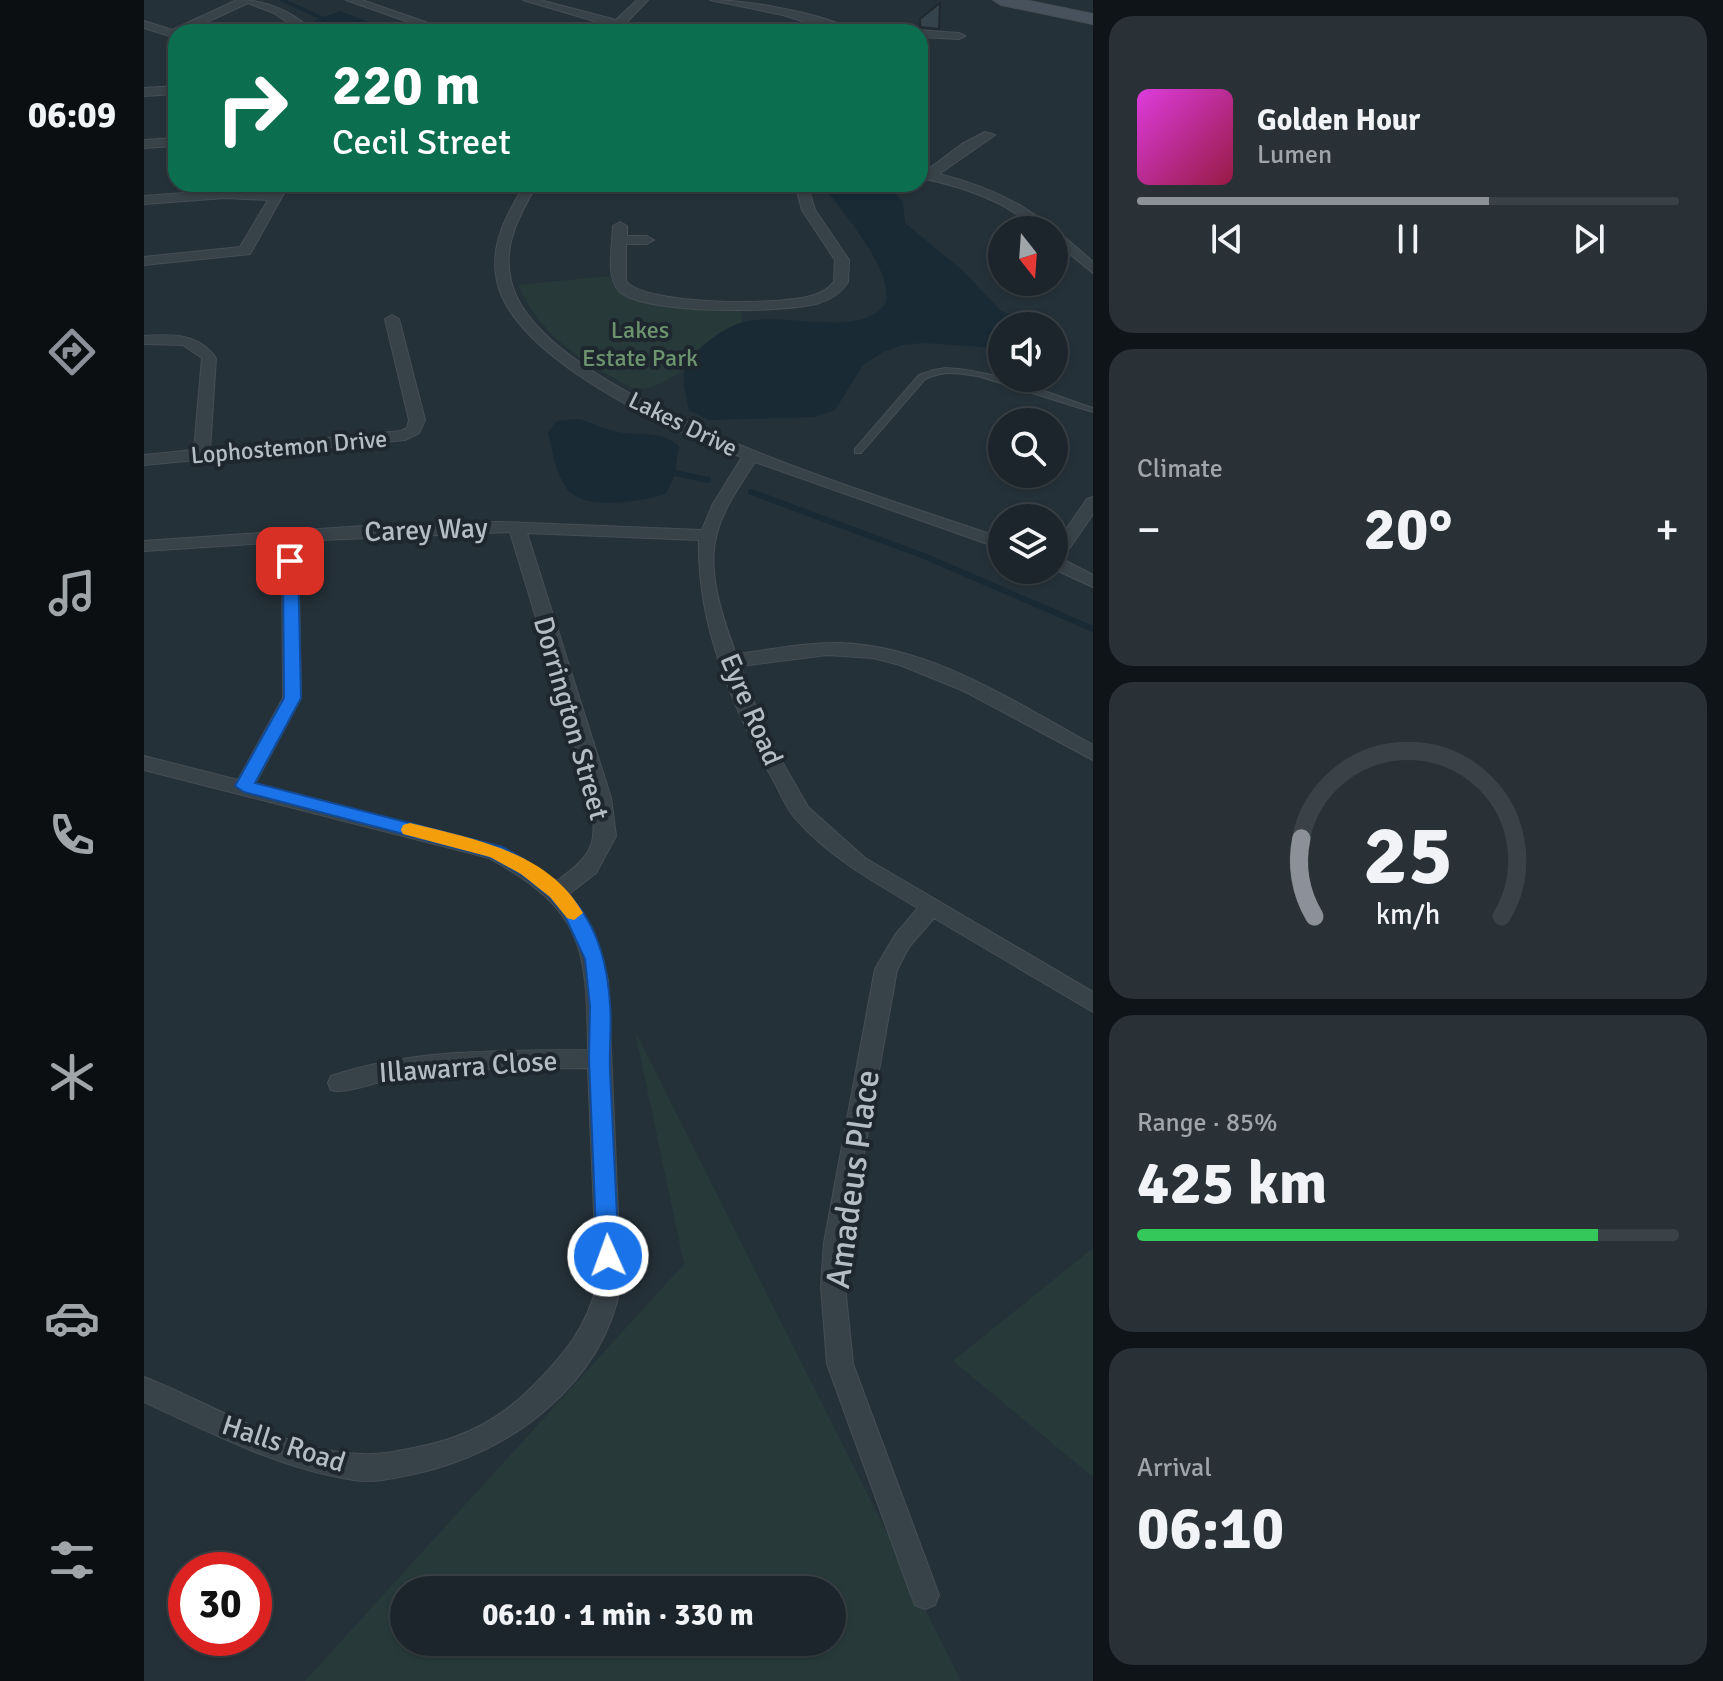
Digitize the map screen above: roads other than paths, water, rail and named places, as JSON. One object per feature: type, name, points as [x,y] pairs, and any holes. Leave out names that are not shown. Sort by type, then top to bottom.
[{"type":"street","points":[[194,24],[245,0],[278,11],[297,24]]},
{"type":"street","points":[[351,0],[424,24]]},
{"type":"street","points":[[528,0],[602,24]]},
{"type":"street","points":[[618,24],[643,0]]},
{"type":"street","points":[[715,0],[785,12],[823,24]]},
{"type":"street","points":[[1001,0],[1093,19]]},
{"type":"street","points":[[144,24],[168,31]]},
{"type":"street","points":[[928,34],[959,36]]},
{"type":"street","points":[[144,92],[168,90]]},
{"type":"street","points":[[928,173],[989,135]]},
{"type":"street","points":[[144,144],[168,142]]},
{"type":"street","points":[[928,176],[1001,200],[1026,216]]},
{"type":"street","points":[[144,200],[252,192]]},
{"type":"street","points":[[144,261],[239,254],[248,247],[279,192]]},
{"type":"street","name":"Lakes Drive","points":[[525,192],[503,236],[500,262],[507,293],[531,329],[551,350],[577,369],[679,426],[751,456],[988,539]]},
{"type":"street","points":[[647,240],[620,233],[619,281],[634,295],[711,303],[781,304],[816,300],[832,293],[840,283],[844,276],[843,265],[834,246],[810,214],[803,192]]},
{"type":"street","points":[[1068,246],[1093,269]]},
{"type":"street","name":"Lophostemon Drive","points":[[144,460],[393,438],[414,430],[417,420],[392,319]]},
{"type":"street","points":[[144,340],[194,342],[209,358],[202,455]]},
{"type":"street","name":"Eyre Road","points":[[751,456],[721,504],[708,535],[707,570],[713,615],[755,730],[801,812],[858,863],[1093,1003]]},
{"type":"street","points":[[1068,540],[1093,502]]},
{"type":"street","name":"Carey Way","points":[[144,546],[364,531],[517,528],[708,535]]},
{"type":"street","name":"Dorrington Street","points":[[517,528],[601,798],[606,836],[589,868],[557,892]]},
{"type":"street","points":[[244,786],[292,698],[290,536]]},
{"type":"street","points":[[1068,569],[1093,582]]},
{"type":"street","points":[[732,661],[840,648],[899,658],[940,673],[1093,753]]},
{"type":"street","name":"Halls Road","points":[[144,763],[495,852],[528,869],[557,892],[584,931],[595,959],[600,1006],[599,1059],[609,1284],[606,1312],[591,1339],[570,1365],[508,1427],[472,1446],[433,1457],[358,1467],[307,1456],[236,1430],[144,1389]]},
{"type":"street","name":"Amadeus Place","points":[[925,1595],[840,1364],[833,1286],[836,1243],[886,969],[902,941],[930,908]]},
{"type":"street","name":"Illawarra Close","points":[[339,1083],[368,1072],[424,1064],[599,1059]]},
{"type":"lane","points":[[858,451],[922,377],[934,372],[946,370],[978,375],[1093,410]]},
{"type":"water","points":[[340,11],[374,24],[319,24],[314,21]]},
{"type":"water","points":[[828,192],[895,194],[903,202],[905,223],[962,270],[1004,312],[988,312],[988,347],[923,343],[903,345],[883,352],[863,365],[835,410],[815,417],[709,420],[689,410],[684,381],[686,366],[696,352],[725,330],[742,322],[765,319],[859,320],[885,304],[886,290],[882,275],[864,241]]},
{"type":"water","points":[[579,419],[619,432],[663,437],[679,446],[675,474],[666,494],[612,503],[584,500],[573,494],[559,474],[548,432],[557,421]]},
{"type":"waterway","points":[[282,0],[322,18]]},
{"type":"waterway","points":[[675,473],[708,480]]},
{"type":"waterway","points":[[751,492],[924,556],[1093,629]]},
{"type":"park label","name":"Lakes Estate Park","points":[[640,344]]}]
